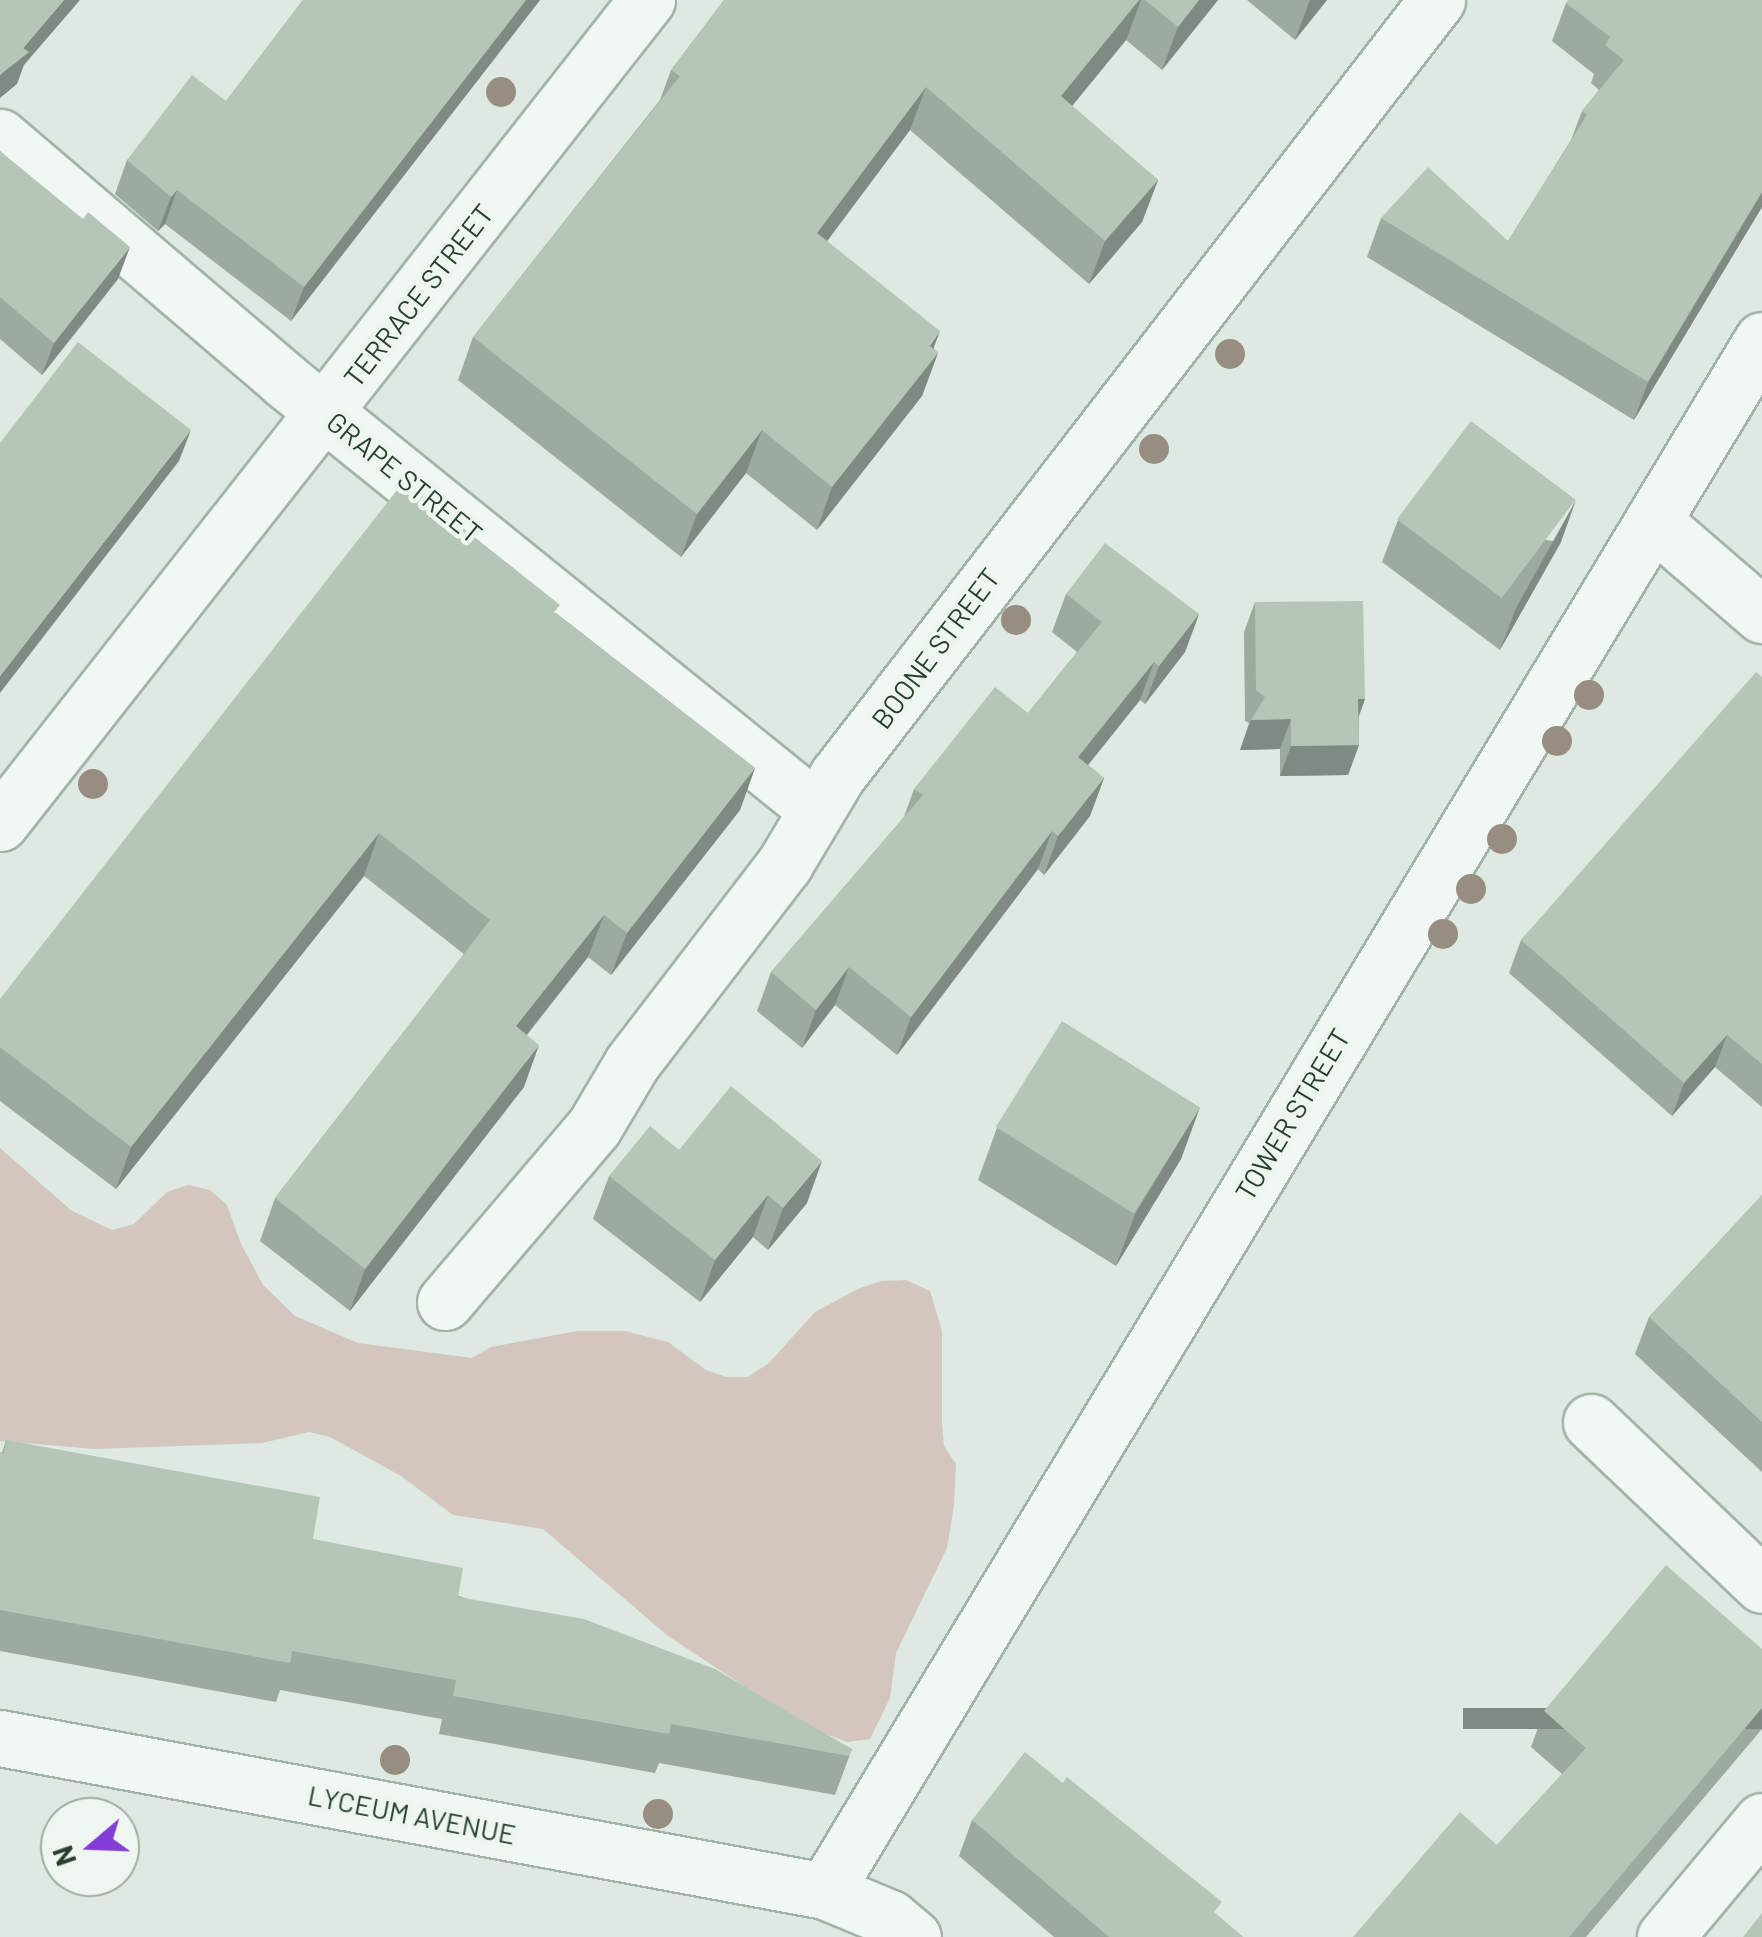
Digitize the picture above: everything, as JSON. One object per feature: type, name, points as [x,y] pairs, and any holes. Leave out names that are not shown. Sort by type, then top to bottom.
[{"type":"street","name":"TERRACE STREET","points":[[0,823],[326,414],[647,0]]},
{"type":"street","name":"BOONE STREET","points":[[445,1302],[594,1127],[632,1063],[784,865],[816,808],[1165,347],[1437,0]]},
{"type":"street","name":"GRAPE STREET","points":[[0,138],[326,414],[816,808]]},
{"type":"street","name":"TOWER STREET","points":[[825,1891],[1762,340]]},
{"type":"street","points":[[1653,521],[1762,615]]},
{"type":"street","points":[[1592,1422],[1762,1585]]},
{"type":"street","name":"LYCEUM AVENUE","points":[[0,1738],[825,1891],[890,1918],[913,1937]]},
{"type":"street","points":[[1665,1937],[1762,1821]]},
{"type":"shaded area","points":[[0,1148],[72,1211],[112,1230],[134,1224],[167,1192],[188,1185],[210,1190],[227,1205],[241,1244],[263,1285],[295,1316],[358,1343],[472,1358],[491,1347],[577,1331],[625,1331],[668,1342],[706,1370],[726,1377],[748,1377],[769,1363],[815,1312],[858,1289],[881,1281],[906,1280],[930,1291],[942,1331],[942,1423],[944,1446],[956,1464],[954,1505],[947,1548],[896,1653],[890,1698],[870,1739],[847,1742],[826,1734],[747,1688],[668,1636],[543,1529],[453,1515],[401,1476],[330,1437],[309,1432],[262,1443],[95,1449],[0,1441]]},
{"type":"building","points":[[0,0],[64,0],[23,48],[29,52],[0,75]]},
{"type":"building","points":[[303,0],[526,0],[304,287],[177,190],[171,197],[127,160],[192,75],[226,101]]},
{"type":"building","points":[[724,0],[1139,0],[1061,96],[1158,180],[1105,241],[926,87],[817,233],[940,331],[929,345],[938,353],[832,487],[762,430],[697,514],[473,337],[680,76],[671,70]]},
{"type":"building","points":[[1145,0],[1199,0],[1178,27]]},
{"type":"building","points":[[1762,0],[1762,192],[1648,382],[1381,218],[1428,167],[1508,241],[1587,115],[1582,111],[1624,60],[1605,45],[1610,37],[1566,3]]},
{"type":"building","points":[[0,151],[83,219],[88,212],[130,247],[54,343],[0,297]]},
{"type":"building","points":[[78,342],[191,430],[0,676],[0,443]]},
{"type":"building","points":[[1471,421],[1576,500],[1502,598],[1397,519]]},
{"type":"building","points":[[404,481],[560,605],[554,612],[755,768],[627,933],[604,915],[516,1026],[539,1045],[365,1269],[275,1198],[490,920],[379,833],[131,1147],[0,1047],[0,999]]},
{"type":"building","points":[[1105,543],[1199,614],[1159,666],[1154,662],[1078,757],[1104,778],[1058,836],[1052,831],[911,1017],[849,967],[816,1010],[771,972],[923,795],[914,789],[995,687],[1028,713],[1102,622],[1066,594]]},
{"type":"building","points":[[1363,601],[1365,699],[1358,699],[1359,745],[1291,746],[1291,719],[1251,720],[1265,697],[1256,690],[1255,602]]},
{"type":"building","points":[[1756,672],[1762,677],[1762,1064],[1727,1035],[1684,1083],[1521,940]]},
{"type":"building","points":[[1062,1021],[1200,1107],[1134,1213],[996,1127]]},
{"type":"building","points":[[731,1086],[822,1161],[783,1208],[768,1195],[715,1260],[609,1176],[650,1126],[679,1150]]},
{"type":"building","points":[[1762,1195],[1762,1422],[1649,1317]]},
{"type":"building","points":[[6,1440],[320,1497],[313,1539],[463,1568],[458,1597],[584,1619],[715,1669],[852,1749],[849,1756],[671,1724],[669,1734],[453,1696],[456,1680],[292,1651],[290,1663],[0,1610],[0,1452],[4,1453]]},
{"type":"building","points":[[1666,1565],[1762,1649],[1762,1708],[1569,1937],[1353,1937],[1460,1812],[1497,1845],[1586,1748],[1544,1711]]},
{"type":"building","points":[[1025,1752],[1063,1783],[1067,1777],[1222,1902],[1214,1912],[1243,1937],[1109,1937],[972,1820]]},
{"type":"building","points":[[1762,1913],[1762,1937],[1743,1937]]}]
